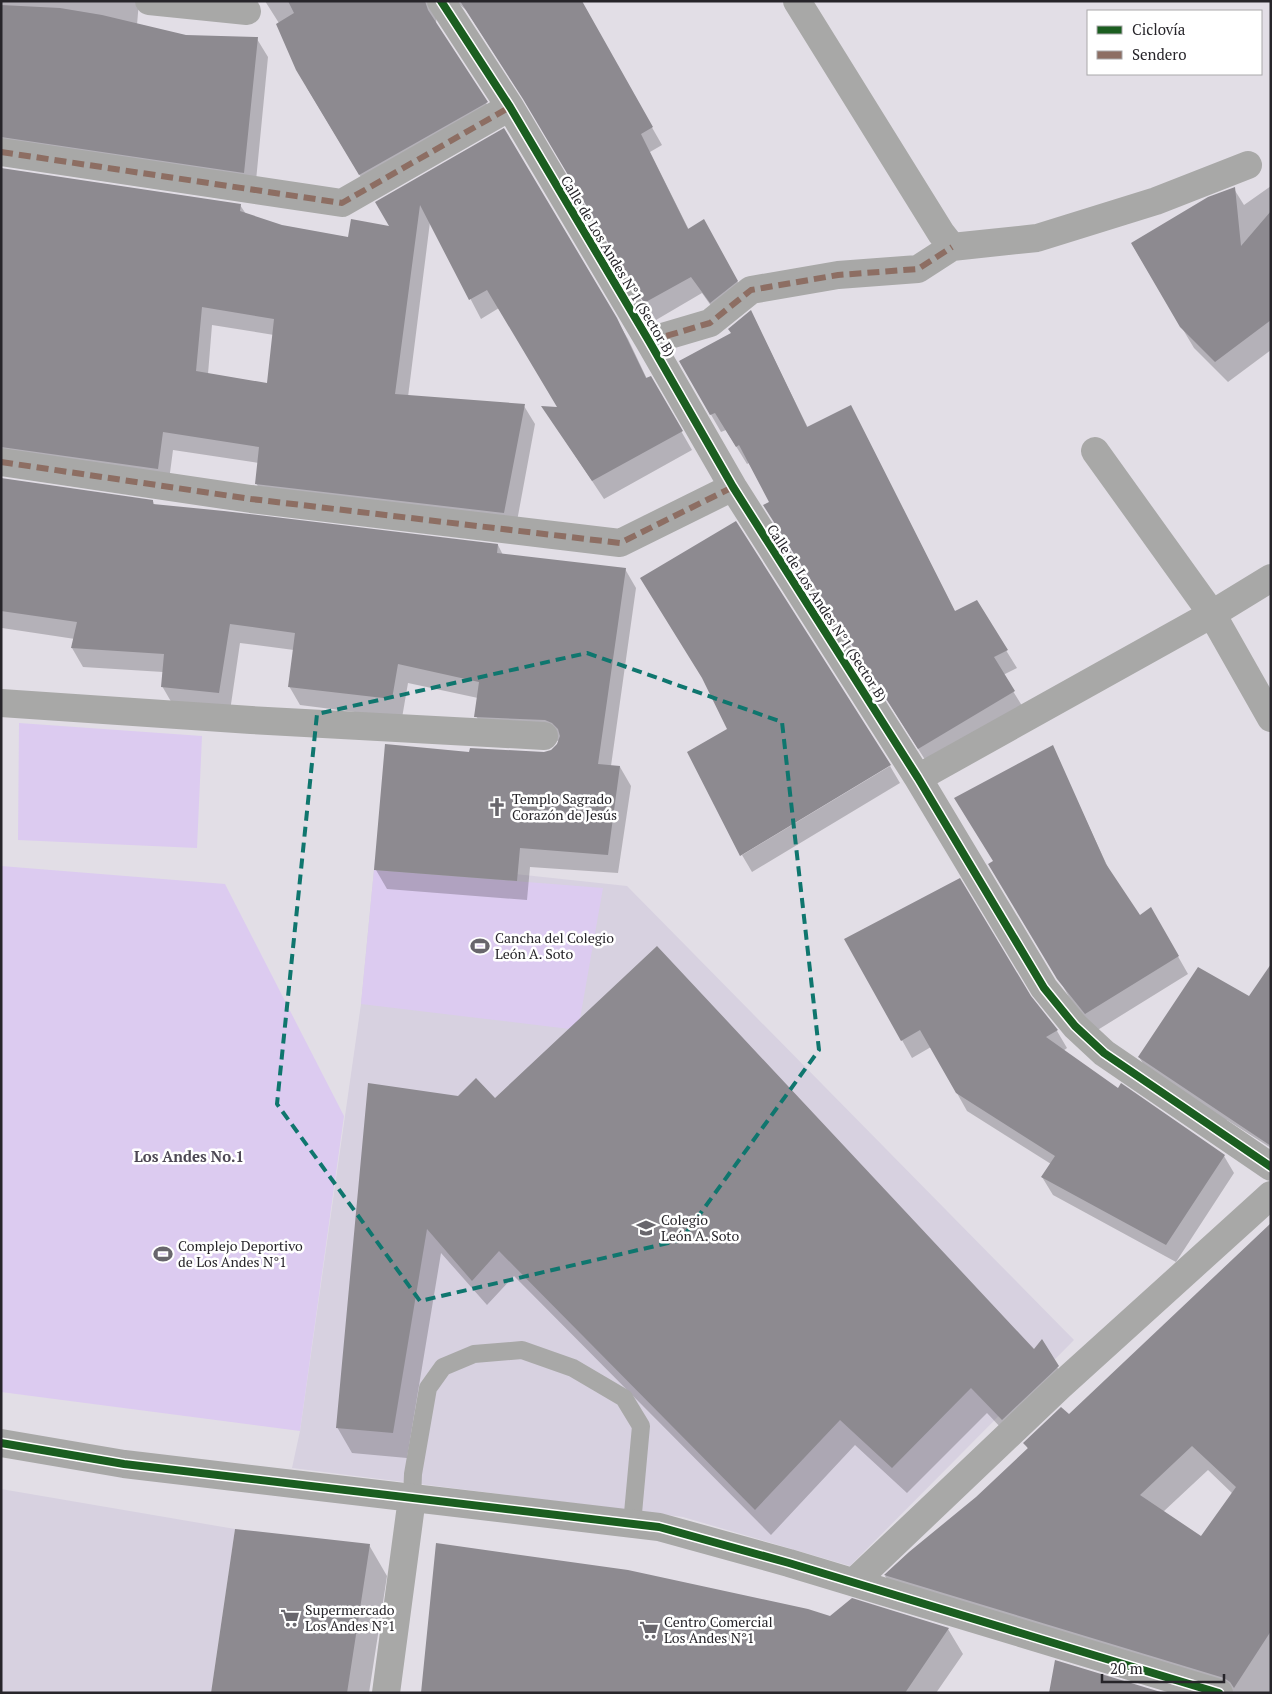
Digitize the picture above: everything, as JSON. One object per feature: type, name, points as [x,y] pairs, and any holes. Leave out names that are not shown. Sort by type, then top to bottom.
[{"type":"street","points":[[149,1],[247,11]]},
{"type":"street","name":"Calle de Los Andes N°1 (Sector B)","points":[[441,1],[510,107],[733,487],[918,778],[1033,972],[1075,1026],[1104,1053],[1271,1167]]},
{"type":"street","points":[[797,1],[941,233],[952,247]]},
{"type":"street","points":[[1,152],[342,203],[510,107]]},
{"type":"street","points":[[649,341],[710,323],[752,290],[838,275],[918,268],[952,247],[1036,238],[1156,201],[1248,165]]},
{"type":"street","points":[[1095,451],[1212,614],[1271,718]]},
{"type":"street","points":[[1,462],[251,499],[620,543],[733,487]]},
{"type":"street","points":[[918,778],[1212,614],[1271,578]]},
{"type":"street","points":[[1,703],[251,720],[544,736]]},
{"type":"street","points":[[854,1582],[1060,1386],[1271,1195]]},
{"type":"street","points":[[1,1443],[124,1464],[659,1527],[854,1582],[1219,1693]]},
{"type":"street","points":[[386,1693],[412,1498]]},
{"type":"lane","points":[[412,1498],[413,1474],[428,1388],[443,1367],[474,1354],[522,1350],[573,1368],[624,1398],[641,1426],[632,1524]]},
{"type":"highlighted area","points":[[587,653],[782,722],[819,1050],[681,1240],[420,1301],[277,1104],[317,714]]},
{"type":"shaded area","points":[[19,723],[202,736],[197,848],[18,840]]},
{"type":"shaded area","name":"Colegio León A. Soto","points":[[375,859],[627,886],[1074,1340],[850,1566],[683,1517],[292,1468],[300,1431],[361,1004]]},
{"type":"shaded area","name":"Complejo Deportivo de Los Andes N°1","points":[[1,866],[225,884],[344,1116],[300,1431],[1,1392]]},
{"type":"shaded area","name":"Cancha del Colegio León A. Soto","points":[[374,870],[603,888],[578,1030],[361,1004]]},
{"type":"shaded area","points":[[1,1489],[235,1529],[211,1693],[1,1693]]},
{"type":"building","points":[[288,1],[425,1],[428,10],[488,102],[359,175],[296,70],[276,24],[294,13]]},
{"type":"building","points":[[460,1],[582,1],[653,127],[641,134],[688,229],[704,219],[738,281],[710,303],[691,277],[644,303],[523,99]]},
{"type":"building","points":[[1,5],[60,8],[102,15],[186,35],[258,37],[244,173],[1,137]]},
{"type":"building","points":[[504,128],[617,318],[646,378],[651,376],[683,431],[592,481],[541,406],[557,407],[487,290],[469,300],[420,205],[395,394],[525,404],[504,513],[255,484],[259,447],[163,432],[158,469],[1,447],[1,168],[241,204],[240,211],[282,225],[348,237],[351,219],[389,226],[375,202]],"holes":[[[202,307],[274,319],[267,383],[196,371]]]},
{"type":"building","points":[[1235,187],[1241,246],[1271,211],[1271,320],[1215,362],[1180,327],[1131,243],[1208,197]]},
{"type":"building","points":[[751,310],[807,427],[851,405],[955,611],[977,600],[1008,650],[994,657],[1015,691],[918,749],[763,505],[769,502],[739,445],[736,447],[715,413],[710,415],[679,361],[731,333],[728,329]]},
{"type":"building","points":[[1,478],[153,500],[153,504],[498,544],[497,553],[626,568],[598,764],[620,766],[608,855],[520,848],[517,881],[374,870],[385,744],[469,752],[470,748],[544,752],[551,750],[557,744],[560,736],[558,729],[552,723],[545,720],[474,717],[479,682],[398,664],[392,699],[288,687],[295,633],[230,624],[219,693],[161,687],[164,654],[71,648],[77,622],[1,611]]},
{"type":"building","points":[[736,521],[891,765],[740,856],[687,752],[727,729],[702,678],[640,578]]},
{"type":"building","points":[[1053,745],[1106,864],[1140,915],[1151,907],[1179,956],[1085,1014],[1057,979],[988,864],[993,861],[954,798]]},
{"type":"building","points":[[960,878],[1031,996],[1058,1030],[1046,1037],[1118,1088],[1121,1083],[1225,1155],[1166,1245],[1041,1177],[1055,1156],[956,1093],[920,1030],[901,1041],[844,939]]},
{"type":"building","points":[[657,946],[1034,1349],[1042,1339],[1059,1366],[1002,1420],[971,1388],[892,1468],[840,1420],[755,1510],[499,1251],[472,1281],[427,1229],[393,1433],[336,1428],[368,1083],[458,1096],[476,1078],[495,1098]]},
{"type":"building","points":[[1271,964],[1271,1146],[1138,1057],[1198,967],[1249,996]]},
{"type":"building","points":[[1271,1223],[1271,1631],[1234,1688],[1224,1678],[884,1575],[976,1497],[1028,1448],[1023,1443],[1061,1407],[1069,1414]],"holes":[[[1192,1446],[1236,1487],[1201,1536],[1140,1495]]]},
{"type":"building","name":"Supermercado Los Andes N°1","points":[[235,1529],[370,1544],[347,1693],[211,1693]]},
{"type":"building","name":"Centro Comercial Los Andes N°1","points":[[436,1543],[628,1570],[808,1609],[830,1616],[852,1598],[949,1628],[905,1693],[421,1693]]},
{"type":"building","points":[[1055,1660],[1164,1693],[1049,1693]]},
{"type":"marked path","points":[[1,152],[342,203],[510,107]]},
{"type":"marked path","points":[[649,341],[710,323],[751,290],[838,275],[918,269],[952,247]]},
{"type":"marked path","points":[[1,462],[251,499],[620,543],[733,487]]},
{"type":"cycle path","points":[[441,1],[510,107],[733,487],[918,778],[1044,988],[1075,1026],[1104,1053],[1271,1167]]},
{"type":"cycle path","points":[[1,1443],[124,1464],[659,1527],[789,1563],[1219,1693]]},
{"type":"place","name":"Templo Sagrado Corazón de Jesús","points":[[497,807]]},
{"type":"place","name":"Cancha del Colegio León A. Soto","points":[[480,946]]},
{"type":"place","name":"Colegio León A. Soto","points":[[646,1228]]},
{"type":"place","name":"Complejo Deportivo de Los Andes N°1","points":[[163,1254]]},
{"type":"place","name":"Supermercado Los Andes N°1","points":[[290,1618]]},
{"type":"place","name":"Centro Comercial Los Andes N°1","points":[[649,1630]]},
{"type":"district","name":"Los Andes No.1","points":[[189,1157]]}]
